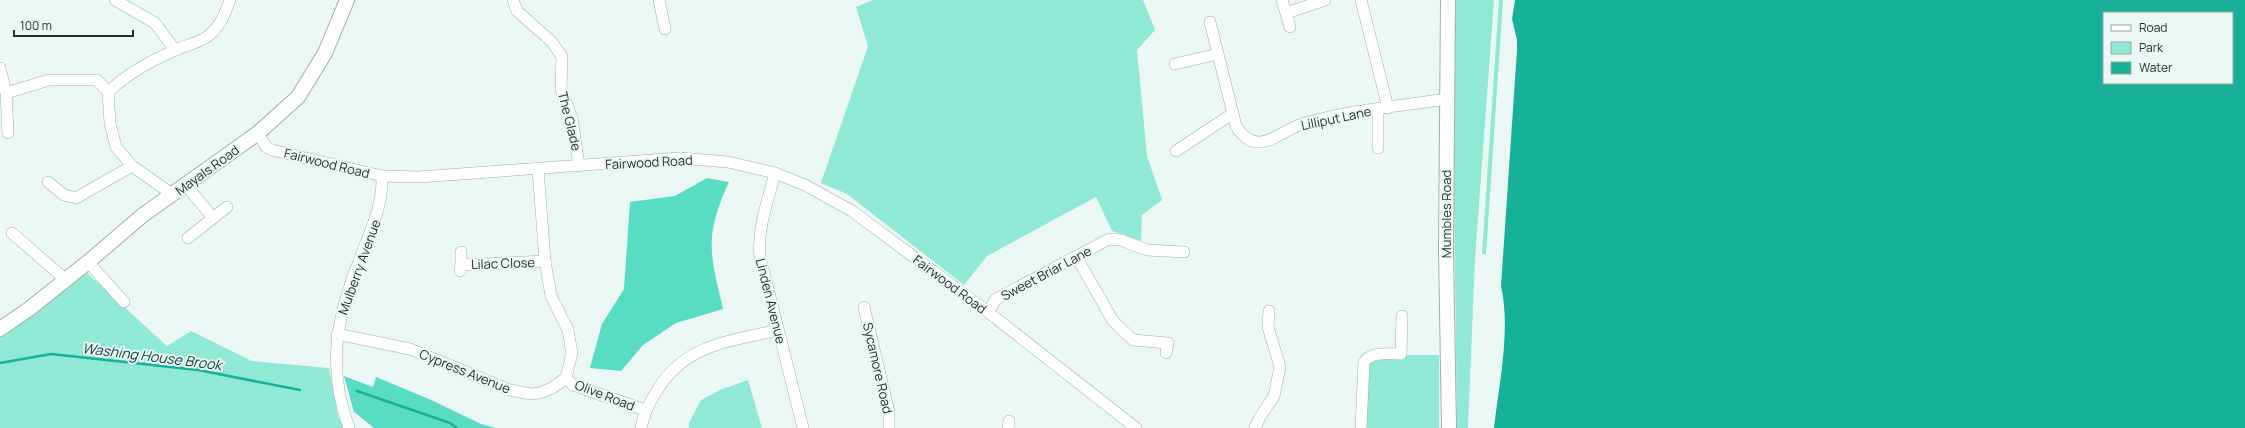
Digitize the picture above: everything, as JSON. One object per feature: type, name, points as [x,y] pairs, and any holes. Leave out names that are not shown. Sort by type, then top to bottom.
[{"type":"main road","name":"Mayals Road","points":[[0,329],[29,309],[66,280],[143,215],[258,133],[304,89],[324,53],[348,0]]},
{"type":"main road","name":"Mumbles Road","points":[[1448,0],[1446,250],[1449,428]]},
{"type":"street","points":[[115,0],[155,23],[175,50]]},
{"type":"street","points":[[108,92],[120,81],[175,50],[207,37],[224,18],[230,0]]},
{"type":"street","name":"The Glade","points":[[513,0],[518,11],[552,42],[562,58],[561,89],[572,118],[579,166]]},
{"type":"street","points":[[659,0],[665,29]]},
{"type":"street","points":[[1282,0],[1290,27]]},
{"type":"street","points":[[1286,13],[1325,0]]},
{"type":"street","points":[[1361,0],[1383,109],[1378,148]]},
{"type":"street","name":"Lilliput Lane","points":[[1210,22],[1232,114],[1242,135],[1258,143],[1266,141],[1301,124],[1447,99]]},
{"type":"street","points":[[1175,64],[1218,54]]},
{"type":"street","points":[[0,68],[6,93],[8,133]]},
{"type":"street","points":[[6,93],[49,80],[97,80],[108,92],[110,123],[116,147],[132,166],[172,194]]},
{"type":"street","points":[[1176,151],[1232,114]]},
{"type":"street","name":"Fairwood Road","points":[[258,133],[266,146],[272,150],[382,176],[418,177],[680,158],[728,162],[775,173],[805,184],[852,211],[988,312],[1136,428]]},
{"type":"street","points":[[48,182],[64,195],[76,198],[132,166]]},
{"type":"street","points":[[538,169],[545,261],[551,296],[568,330],[571,343],[572,353],[566,378]]},
{"type":"street","name":"Linden Avenue","points":[[775,173],[758,241],[761,266],[803,428]]},
{"type":"street","name":"Mulberry Avenue","points":[[349,428],[338,396],[335,374],[337,334],[343,305],[379,210],[382,176]]},
{"type":"street","points":[[186,185],[213,218]]},
{"type":"street","points":[[188,238],[227,207]]},
{"type":"street","points":[[12,233],[66,280]]},
{"type":"street","name":"Sweet Briar Lane","points":[[988,312],[996,299],[1109,239],[1121,240],[1147,250],[1184,252]]},
{"type":"street","name":"Lilac Close","points":[[461,252],[460,268],[545,261]]},
{"type":"street","points":[[1076,256],[1113,321],[1133,340],[1168,343],[1166,353]]},
{"type":"street","points":[[88,262],[124,302]]},
{"type":"street","name":"Sycamore Road","points":[[864,307],[890,412],[888,428]]},
{"type":"street","points":[[1255,428],[1260,416],[1274,396],[1280,367],[1268,327],[1269,311]]},
{"type":"street","points":[[1361,428],[1364,362],[1371,355],[1404,353],[1402,316]]},
{"type":"street","points":[[641,428],[646,410],[666,376],[685,358],[714,345],[778,330]]},
{"type":"street","name":"Cypress Avenue","points":[[337,334],[410,349],[510,390],[531,394],[540,393],[552,388],[566,378]]},
{"type":"street","name":"Olive Road","points":[[566,378],[573,385],[646,410]]},
{"type":"green space","points":[[873,0],[1143,0],[1155,30],[1137,50],[1147,156],[1162,200],[1142,215],[1141,241],[1112,231],[1096,197],[987,256],[964,285],[847,194],[821,183],[868,46],[856,7]]},
{"type":"green space","points":[[1455,0],[1494,0],[1475,259],[1468,428],[1457,428],[1452,47]]},
{"type":"green space","points":[[1499,0],[1503,0],[1486,255],[1482,254]]},
{"type":"green space","points":[[86,272],[167,346],[191,331],[252,361],[329,368],[338,416],[344,428],[0,428],[0,319],[15,325]]},
{"type":"green space","points":[[1439,355],[1439,428],[1366,428],[1366,367],[1375,356]]},
{"type":"green space","points":[[748,380],[762,428],[689,428],[689,423],[701,400],[720,390]]},
{"type":"shaded area","points":[[707,178],[729,182],[718,209],[712,238],[713,265],[723,309],[676,323],[643,345],[621,371],[590,368],[602,324],[624,289],[630,202],[675,196]]},
{"type":"shaded area","points":[[344,376],[373,387],[376,377],[429,399],[481,424],[496,428],[374,428],[354,412]]},
{"type":"water","points":[[1515,0],[2245,0],[2245,428],[1494,428],[1503,357],[1505,320],[1501,286],[1517,40],[1512,19]]},
{"type":"waterway","name":"Washing House Brook","points":[[0,363],[51,354],[198,370],[300,390]]},
{"type":"waterway","name":"Washing House Brook","points":[[357,391],[450,423],[457,428]]}]
